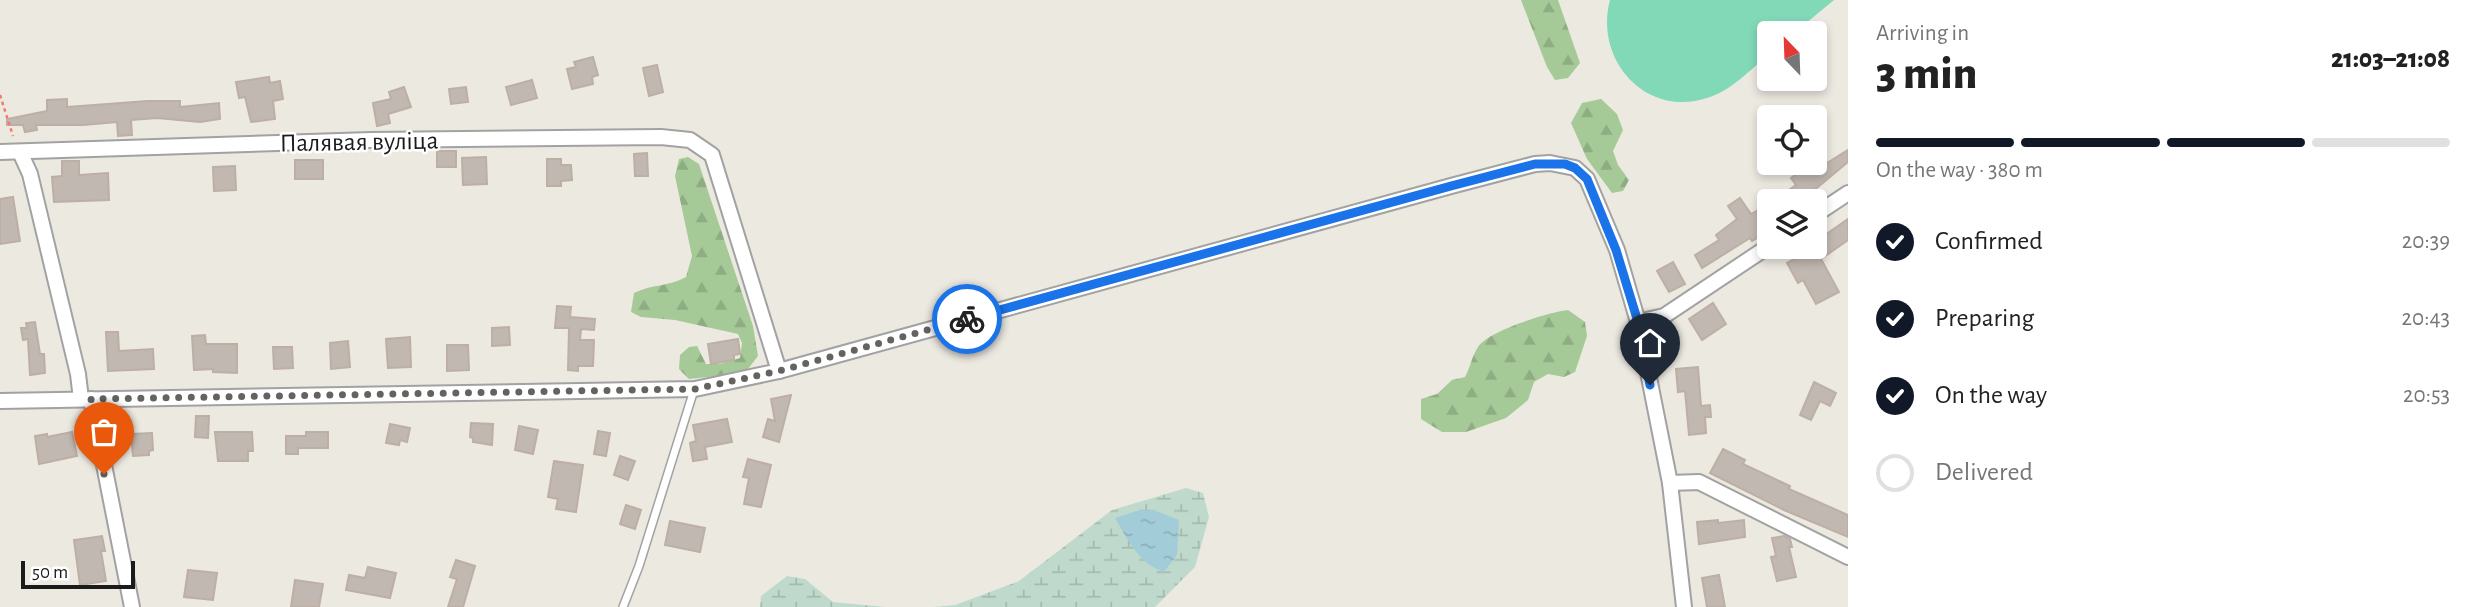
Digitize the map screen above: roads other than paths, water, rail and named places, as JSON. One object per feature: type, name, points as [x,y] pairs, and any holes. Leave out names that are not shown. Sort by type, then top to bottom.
[{"type":"street","name":"Палявая вуліца","points":[[0,152],[371,140],[661,136],[690,140],[712,155],[779,371]]},
{"type":"street","points":[[20,152],[30,174],[86,399],[132,607]]},
{"type":"street","points":[[0,401],[695,389],[779,371],[1451,186],[1550,163],[1575,168],[1587,179],[1616,250],[1638,322],[1670,483],[1684,607]]},
{"type":"street","points":[[1827,207],[1848,193]]},
{"type":"street","points":[[1638,322],[1664,316],[1757,254]]},
{"type":"street","points":[[1670,483],[1699,482],[1848,557]]},
{"type":"lane","points":[[623,607],[639,566],[695,389]]},
{"type":"water","points":[[1154,510],[1179,520],[1177,555],[1164,572],[1141,557],[1115,518],[1136,511]]}]
